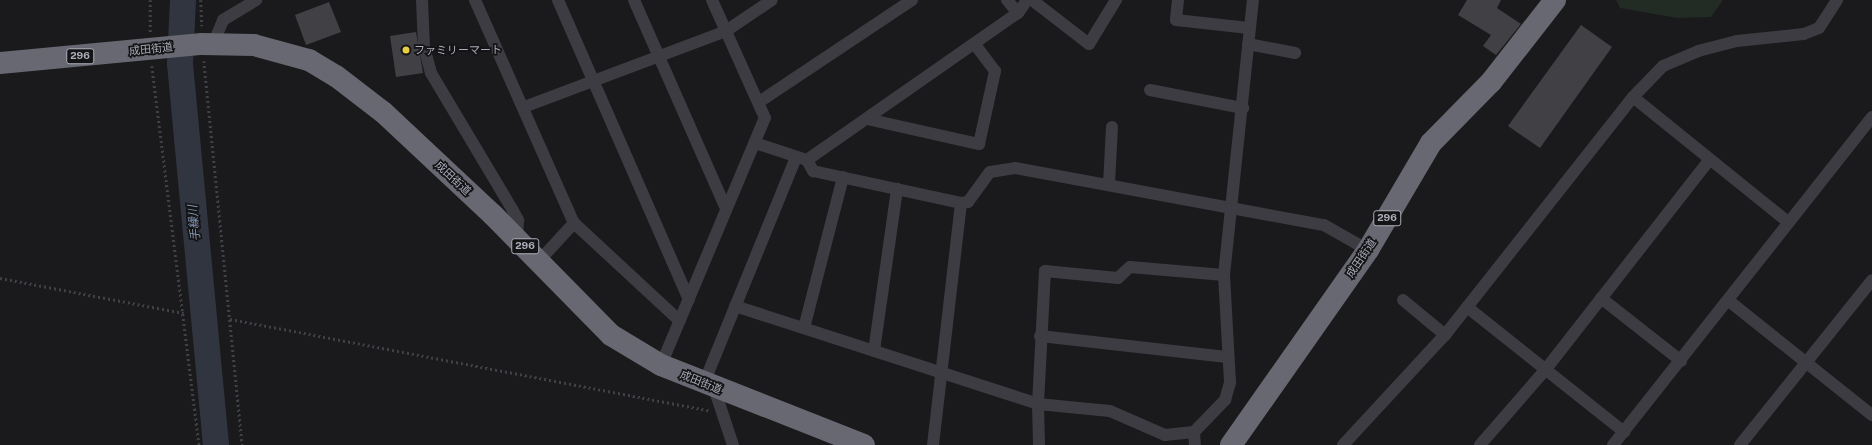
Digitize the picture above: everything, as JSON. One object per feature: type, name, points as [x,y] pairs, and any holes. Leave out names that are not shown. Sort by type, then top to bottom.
[{"type":"highway","name":"成田街道","points":[[1231,445],[1368,250],[1431,143],[1491,82],[1555,0]]},
{"type":"highway","name":"成田街道","points":[[0,63],[204,44],[282,50],[336,76],[382,112],[517,239],[611,335],[661,365],[709,386],[864,445]]},
{"type":"street","points":[[204,44],[224,20],[256,0]]},
{"type":"street","points":[[422,0],[423,40],[429,67],[515,214],[517,239]]},
{"type":"street","points":[[475,0],[524,107],[574,223],[680,321]]},
{"type":"street","points":[[558,0],[689,300]]},
{"type":"street","points":[[634,0],[726,209]]},
{"type":"street","points":[[661,365],[765,118],[712,0]]},
{"type":"street","points":[[524,107],[726,31],[772,0]]},
{"type":"street","points":[[759,102],[912,0]]},
{"type":"street","points":[[1007,0],[1018,13]]},
{"type":"street","points":[[733,445],[721,412],[709,386],[735,306],[802,158],[867,119],[975,44],[1018,13],[1027,0]]},
{"type":"street","points":[[1032,0],[1089,44],[1116,0]]},
{"type":"street","points":[[1178,0],[1176,20],[1249,28]]},
{"type":"street","points":[[735,306],[1038,404],[1110,411],[1165,435],[1194,432],[1225,400],[1230,382],[1227,357],[1224,275],[1230,207],[1243,108],[1252,0]]},
{"type":"street","points":[[1343,445],[1467,308],[1633,97],[1663,66],[1698,51],[1736,41],[1804,34],[1819,28],[1837,0]]},
{"type":"street","points":[[867,119],[979,144],[995,71],[975,44]]},
{"type":"street","points":[[1248,44],[1296,53]]},
{"type":"street","points":[[1150,90],[1243,108]]},
{"type":"street","points":[[1633,97],[1788,222]]},
{"type":"street","points":[[1613,445],[1730,301],[1788,222],[1872,117]]},
{"type":"street","points":[[1109,184],[1112,127]]},
{"type":"street","points":[[755,143],[802,158],[813,171],[961,203],[968,202],[990,172],[1015,168],[1109,184],[1324,225],[1368,250]]},
{"type":"street","points":[[1480,445],[1546,369],[1710,159]]},
{"type":"street","points":[[804,328],[843,177]]},
{"type":"street","points":[[874,351],[897,189]]},
{"type":"street","points":[[933,445],[940,373],[961,203]]},
{"type":"street","points":[[539,261],[574,223]]},
{"type":"street","points":[[1039,445],[1038,404],[1040,336],[1045,271],[1118,278],[1130,268],[1224,275]]},
{"type":"street","points":[[1740,445],[1808,362],[1872,280]]},
{"type":"street","points":[[1601,298],[1681,361]]},
{"type":"street","points":[[1403,300],[1444,335]]},
{"type":"street","points":[[1730,301],[1808,362],[1872,415]]},
{"type":"street","points":[[1467,308],[1624,432]]},
{"type":"street","points":[[1040,336],[1227,357]]},
{"type":"street","points":[[1194,432],[1195,445]]},
{"type":"path","points":[[150,0],[199,445]]},
{"type":"path","points":[[200,0],[242,445]]},
{"type":"path","points":[[0,278],[184,313]]},
{"type":"path","points":[[230,319],[721,412]]},
{"type":"shaded area","points":[[1616,0],[1723,0],[1711,17],[1677,18],[1620,8]]},
{"type":"building","points":[[1467,0],[1501,0],[1497,8],[1521,24],[1496,55],[1483,46],[1491,35],[1458,15]]},
{"type":"building","points":[[329,2],[341,32],[306,45],[295,15]]},
{"type":"building","points":[[1581,25],[1612,47],[1540,148],[1508,126]]},
{"type":"building","points":[[416,32],[423,73],[396,77],[390,36]]},
{"type":"waterway","name":"手繰川","points":[[183,0],[180,64],[216,445]]},
{"type":"place","name":"ファミリーマート","points":[[406,50]]}]
